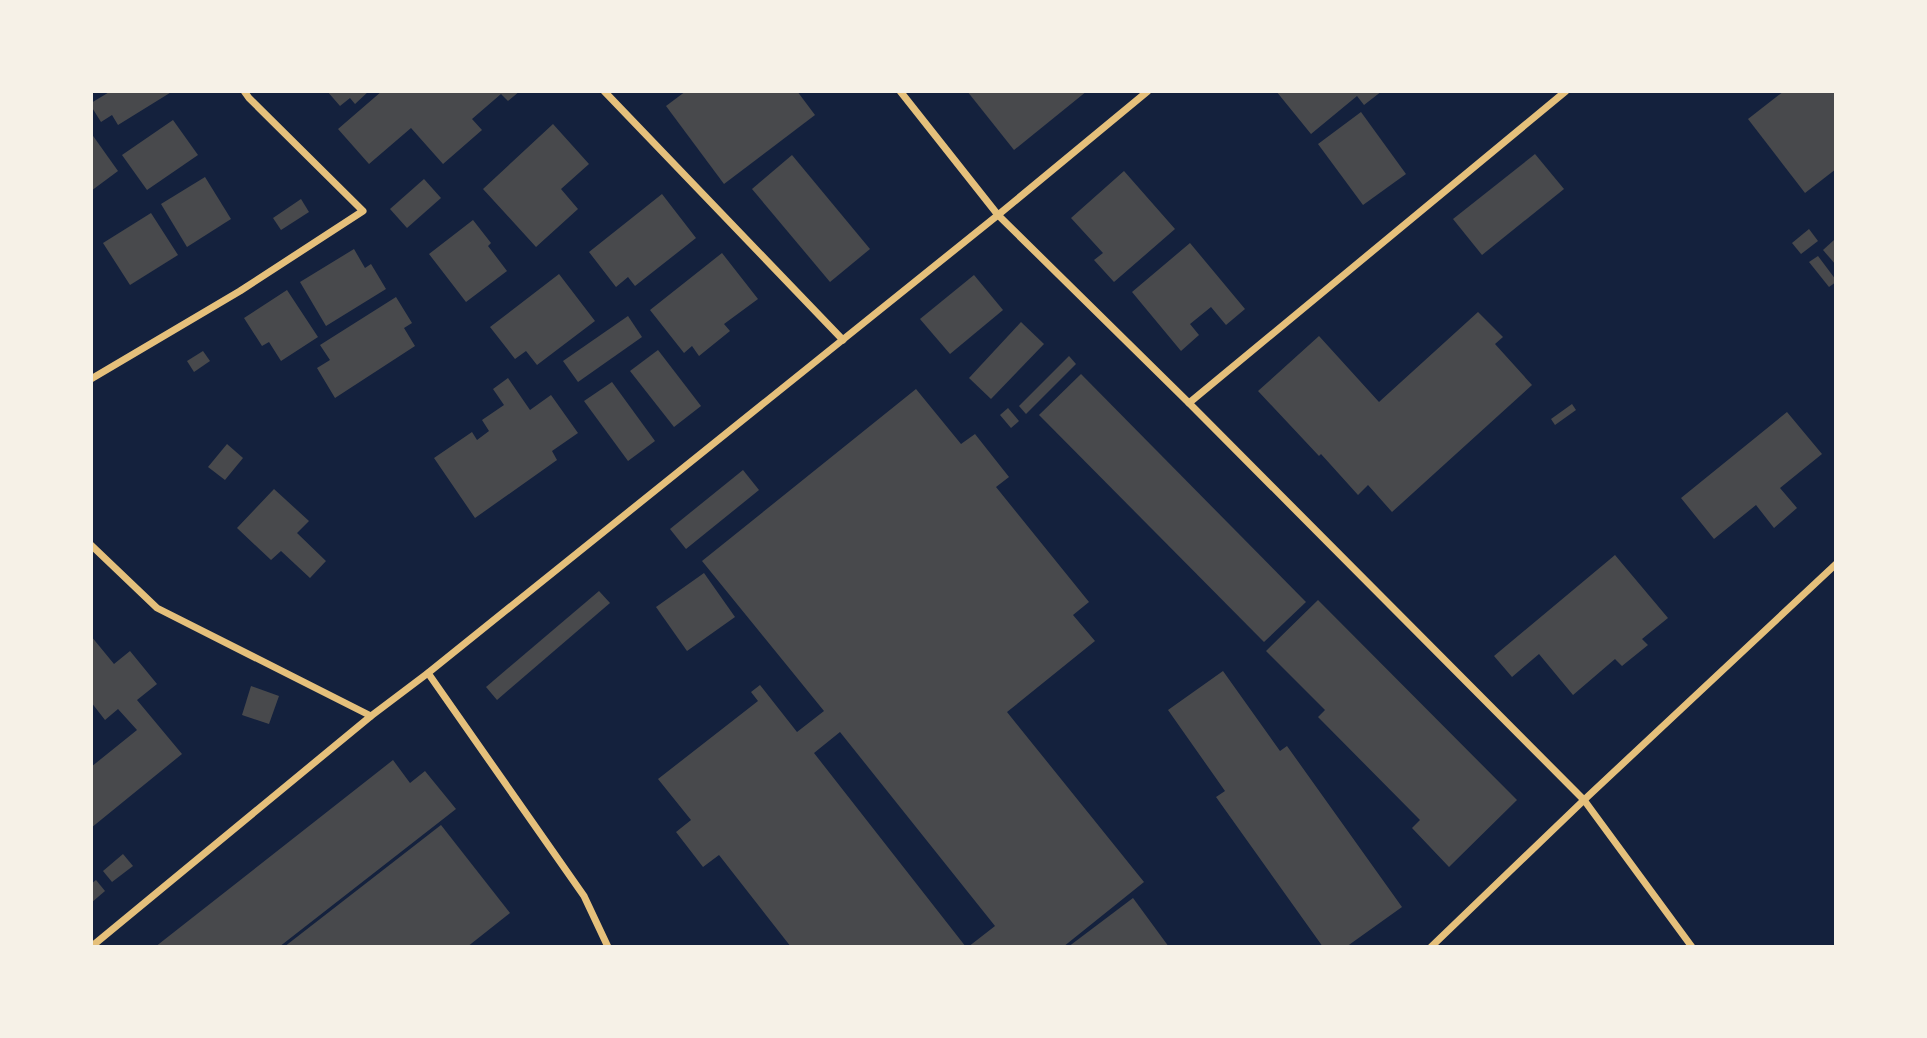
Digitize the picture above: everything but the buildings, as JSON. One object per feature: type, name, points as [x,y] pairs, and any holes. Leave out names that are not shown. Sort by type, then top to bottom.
[{"type":"street","points":[[91,379],[240,291],[363,211],[244,91]]},
{"type":"street","points":[[604,91],[843,340]]},
{"type":"street","points":[[900,91],[998,215],[1584,800],[1692,947]]},
{"type":"street","points":[[91,947],[371,716],[843,340],[1148,91]]},
{"type":"street","points":[[1189,403],[1566,91]]},
{"type":"street","points":[[91,545],[157,608],[371,716]]},
{"type":"street","points":[[1431,947],[1836,564]]},
{"type":"street","points":[[428,673],[584,896],[608,947]]}]
